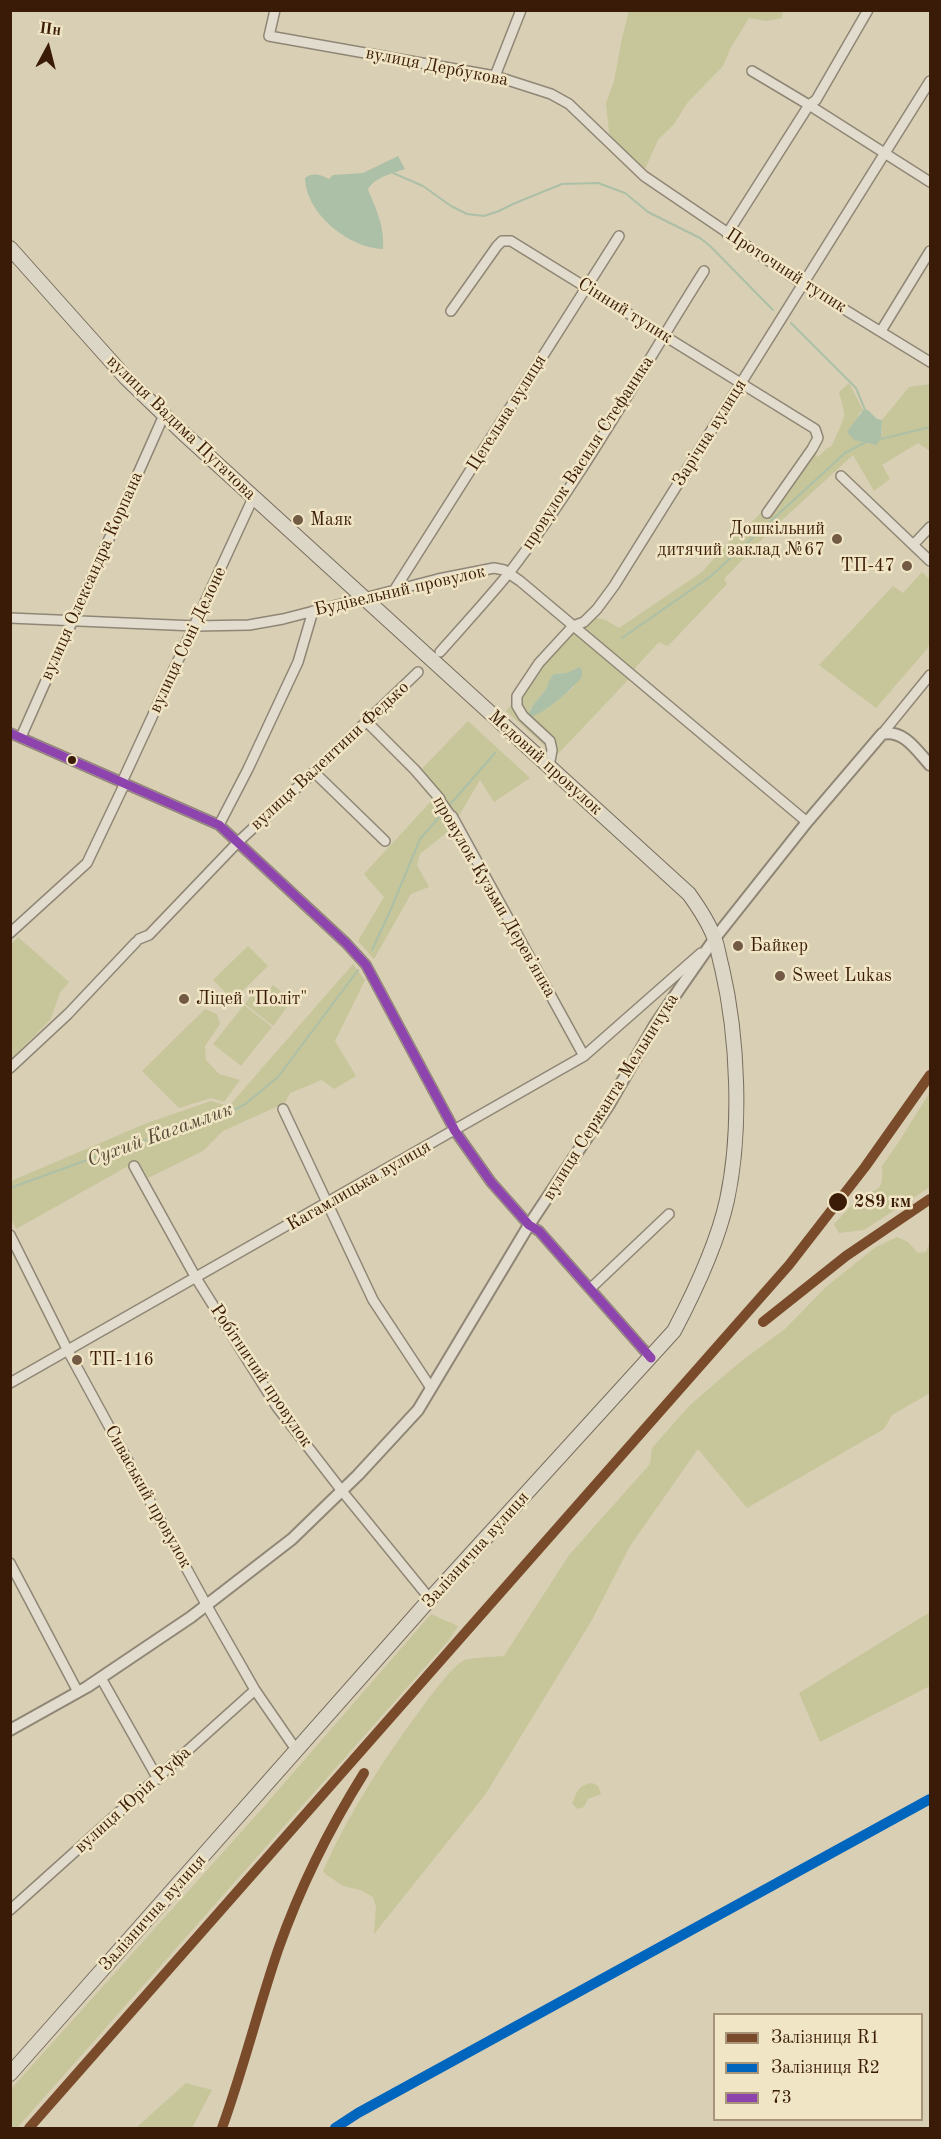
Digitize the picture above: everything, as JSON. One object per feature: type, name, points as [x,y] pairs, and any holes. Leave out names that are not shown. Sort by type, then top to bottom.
[{"type":"main road","name":"вулиця Вадима Пугачова","points":[[10,248],[126,378],[362,598]]},
{"type":"main road","name":"Медовий провулок","points":[[362,598],[689,894],[704,915],[715,938]]},
{"type":"main road","name":"Залізнична вулиця","points":[[10,2074],[430,1599],[674,1331],[709,1254],[726,1202],[734,1164],[734,1053],[731,1017],[715,938]]},
{"type":"street","name":"вулиця Дербукова","points":[[275,10],[269,36],[495,75],[550,94],[569,105],[644,176]]},
{"type":"street","points":[[495,75],[521,10]]},
{"type":"street","points":[[727,234],[809,105],[816,100],[868,10]]},
{"type":"street","points":[[752,71],[930,182]]},
{"type":"street","name":"Зарічна вулиця","points":[[549,767],[552,750],[550,741],[523,716],[516,701],[525,681],[573,626],[584,622],[597,609],[614,586],[930,81]]},
{"type":"street","name":"Проточний тупик","points":[[644,176],[803,284],[930,362]]},
{"type":"street","name":"Цегельна вулиця","points":[[394,590],[620,236]]},
{"type":"street","name":"Сінний тупик","points":[[451,311],[463,291],[502,241],[511,241],[816,429],[818,438],[812,449],[767,513]]},
{"type":"street","points":[[881,331],[930,251]]},
{"type":"street","name":"провулок Василя Стефаника","points":[[508,573],[581,471],[704,271]]},
{"type":"street","name":"вулиця Олександра Корпана","points":[[21,737],[164,415]]},
{"type":"street","points":[[841,476],[930,561]]},
{"type":"street","name":"вулиця Соні Делоне","points":[[10,933],[87,863],[253,498]]},
{"type":"street","points":[[914,544],[930,527]]},
{"type":"street","name":"Будівельний провулок","points":[[10,618],[195,626],[249,625],[438,579],[494,568],[508,573],[807,822]]},
{"type":"street","points":[[440,652],[508,573]]},
{"type":"street","points":[[219,825],[298,662],[313,611]]},
{"type":"street","name":"вулиця Валентини Федько","points":[[10,1068],[68,1014],[138,940],[149,935],[238,842],[418,672]]},
{"type":"street","name":"вулиця Сержанта Мельничука","points":[[10,1730],[102,1678],[207,1606],[292,1539],[342,1491],[418,1410],[529,1226],[608,1106],[655,1025],[715,938],[807,822],[930,675]]},
{"type":"street","name":"провулок Кузьми Деревʼянка","points":[[367,722],[415,770],[452,816],[585,1056]]},
{"type":"street","points":[[882,734],[891,732],[900,735],[930,765]]},
{"type":"street","points":[[10,733],[219,825],[366,965],[455,1131],[491,1182],[529,1226],[539,1231],[591,1288],[651,1358]]},
{"type":"street","points":[[314,772],[385,841]]},
{"type":"street","name":"Кагамлицька вулиця","points":[[10,1383],[585,1056],[685,968],[715,938]]},
{"type":"street","points":[[283,1109],[373,1300],[431,1388]]},
{"type":"street","name":"Робітничий провулок","points":[[134,1166],[196,1278],[277,1407],[430,1599]]},
{"type":"street","points":[[591,1288],[669,1214]]},
{"type":"street","name":"Сиваський провулок","points":[[10,1235],[68,1351],[207,1606],[255,1690],[297,1751]]},
{"type":"street","points":[[10,1563],[78,1692]]},
{"type":"street","points":[[102,1678],[158,1779]]},
{"type":"street","name":"вулиця Юрія Руфа","points":[[10,1910],[255,1690]]},
{"type":"shaded area","points":[[629,11],[783,11],[782,18],[766,21],[749,18],[730,49],[723,66],[688,102],[674,124],[658,140],[645,169],[618,145],[609,133],[606,103],[614,81]]},
{"type":"shaded area","points":[[398,156],[405,169],[379,179],[368,190],[381,226],[383,249],[357,243],[344,236],[321,216],[313,204],[307,191],[305,178],[308,176],[317,175],[329,179],[333,175],[363,173]]},
{"type":"shaded area","points":[[849,383],[863,410],[858,414],[865,442],[870,444],[882,434],[882,420],[909,387],[930,384],[930,451],[918,443],[882,465],[890,479],[874,491],[853,455],[769,532],[724,579],[727,584],[668,646],[659,642],[636,667],[629,679],[556,756],[506,711],[570,635],[593,617],[606,620],[619,628],[702,572],[732,538],[756,518],[811,454],[818,457],[831,447],[844,416],[839,392]],"holes":[[[567,673],[574,687],[547,709],[529,710],[546,689],[554,674]]]},
{"type":"shaded area","points":[[863,410],[868,410],[877,419],[882,420],[881,439],[876,445],[854,440],[847,432]]},
{"type":"shaded area","points":[[922,572],[930,580],[930,642],[927,649],[876,708],[819,665],[893,586],[903,593]]},
{"type":"shaded area","points":[[579,667],[582,670],[582,677],[572,688],[550,707],[529,717],[531,709],[545,691],[554,674],[567,673]]},
{"type":"shaded area","points":[[468,721],[530,778],[494,802],[480,780],[451,829],[420,854],[417,865],[429,887],[411,894],[374,959],[358,941],[384,897],[364,874],[434,798],[414,777]]},
{"type":"shaded area","points":[[18,937],[69,982],[60,993],[50,1020],[11,1059],[11,944]]},
{"type":"shaded area","points":[[248,946],[268,966],[233,1000],[213,980]]},
{"type":"shaded area","points":[[353,964],[365,980],[335,1041],[356,1076],[334,1089],[322,1080],[290,1093],[285,1103],[223,1131],[203,1151],[148,1178],[139,1163],[130,1165],[16,1229],[11,1218],[11,1181],[147,1123],[211,1101],[229,1106]]},
{"type":"shaded area","points":[[273,985],[291,999],[286,1005],[268,991]]},
{"type":"shaded area","points":[[259,986],[287,1007],[273,1026],[245,1004]]},
{"type":"shaded area","points":[[244,1005],[272,1027],[241,1066],[213,1044]]},
{"type":"shaded area","points":[[205,1009],[217,1014],[220,1024],[205,1046],[206,1060],[219,1074],[240,1080],[224,1102],[211,1098],[179,1108],[142,1071]]},
{"type":"shaded area","points":[[930,1092],[930,1187],[864,1230],[839,1233],[834,1224],[858,1200],[880,1186],[882,1166]]},
{"type":"shaded area","points":[[897,1237],[908,1242],[918,1253],[926,1252],[930,1241],[930,1393],[892,1415],[884,1429],[747,1508],[698,1449],[630,1546],[592,1620],[485,1795],[374,1934],[376,1907],[373,1897],[360,1890],[343,1886],[323,1871],[345,1826],[370,1784],[426,1702],[463,1661],[504,1656],[569,1555],[650,1464],[652,1448],[690,1405],[740,1362],[785,1329],[827,1286],[876,1247]]},
{"type":"shaded area","points":[[930,1612],[930,1686],[820,1742],[799,1693]]},
{"type":"shaded area","points":[[431,1614],[458,1626],[449,1640],[17,2128],[11,2128],[11,2089],[260,1811]]},
{"type":"shaded area","points":[[592,1783],[598,1786],[601,1794],[588,1799],[584,1807],[578,1809],[572,1804],[577,1793],[584,1785]]},
{"type":"shaded area","points":[[186,2083],[212,2090],[192,2128],[136,2128]]},
{"type":"waterway","points":[[393,173],[423,186],[451,206],[467,214],[484,216],[562,184],[598,183],[625,193],[648,212],[700,238],[773,310]]},
{"type":"waterway","points":[[791,323],[856,388],[865,410]]},
{"type":"waterway","name":"Сухий Кагамлик","points":[[881,439],[930,427]]},
{"type":"waterway","name":"Сухий Кагамлик","points":[[622,638],[711,576],[845,453],[866,442]]},
{"type":"waterway","name":"Сухий Кагамлик","points":[[372,950],[420,839],[495,753]]},
{"type":"waterway","name":"Сухий Кагамлик","points":[[10,1188],[120,1148],[221,1116],[244,1105],[278,1077],[358,970]]},
{"type":"rail line","name":"R1","points":[[29,2128],[789,1265],[865,1167],[930,1075]]},
{"type":"rail line","name":"R1","points":[[763,1322],[846,1256],[930,1199]]},
{"type":"rail line","name":"R1","points":[[222,2128],[271,1972],[296,1904],[316,1859],[364,1773]]},
{"type":"rail line","name":"R2","points":[[335,2128],[358,2113],[930,1799]]},
{"type":"transit line","name":"73","points":[[10,733],[219,825],[346,943],[366,965],[455,1131],[491,1182],[529,1225],[539,1231],[651,1358]]},
{"type":"place","name":"Маяк","points":[[298,520]]},
{"type":"place","name":"Дошкільний дитячий заклад №67","points":[[837,539]]},
{"type":"place","name":"ТП-47","points":[[907,566]]},
{"type":"place","name":"Байкер","points":[[738,946]]},
{"type":"place","name":"Sweet Lukas","points":[[780,976]]},
{"type":"place","name":"Ліцей \"Політ\"","points":[[184,999]]},
{"type":"place","name":"289 км","points":[[838,1202]]},
{"type":"place","name":"ТП-116","points":[[77,1360]]}]
